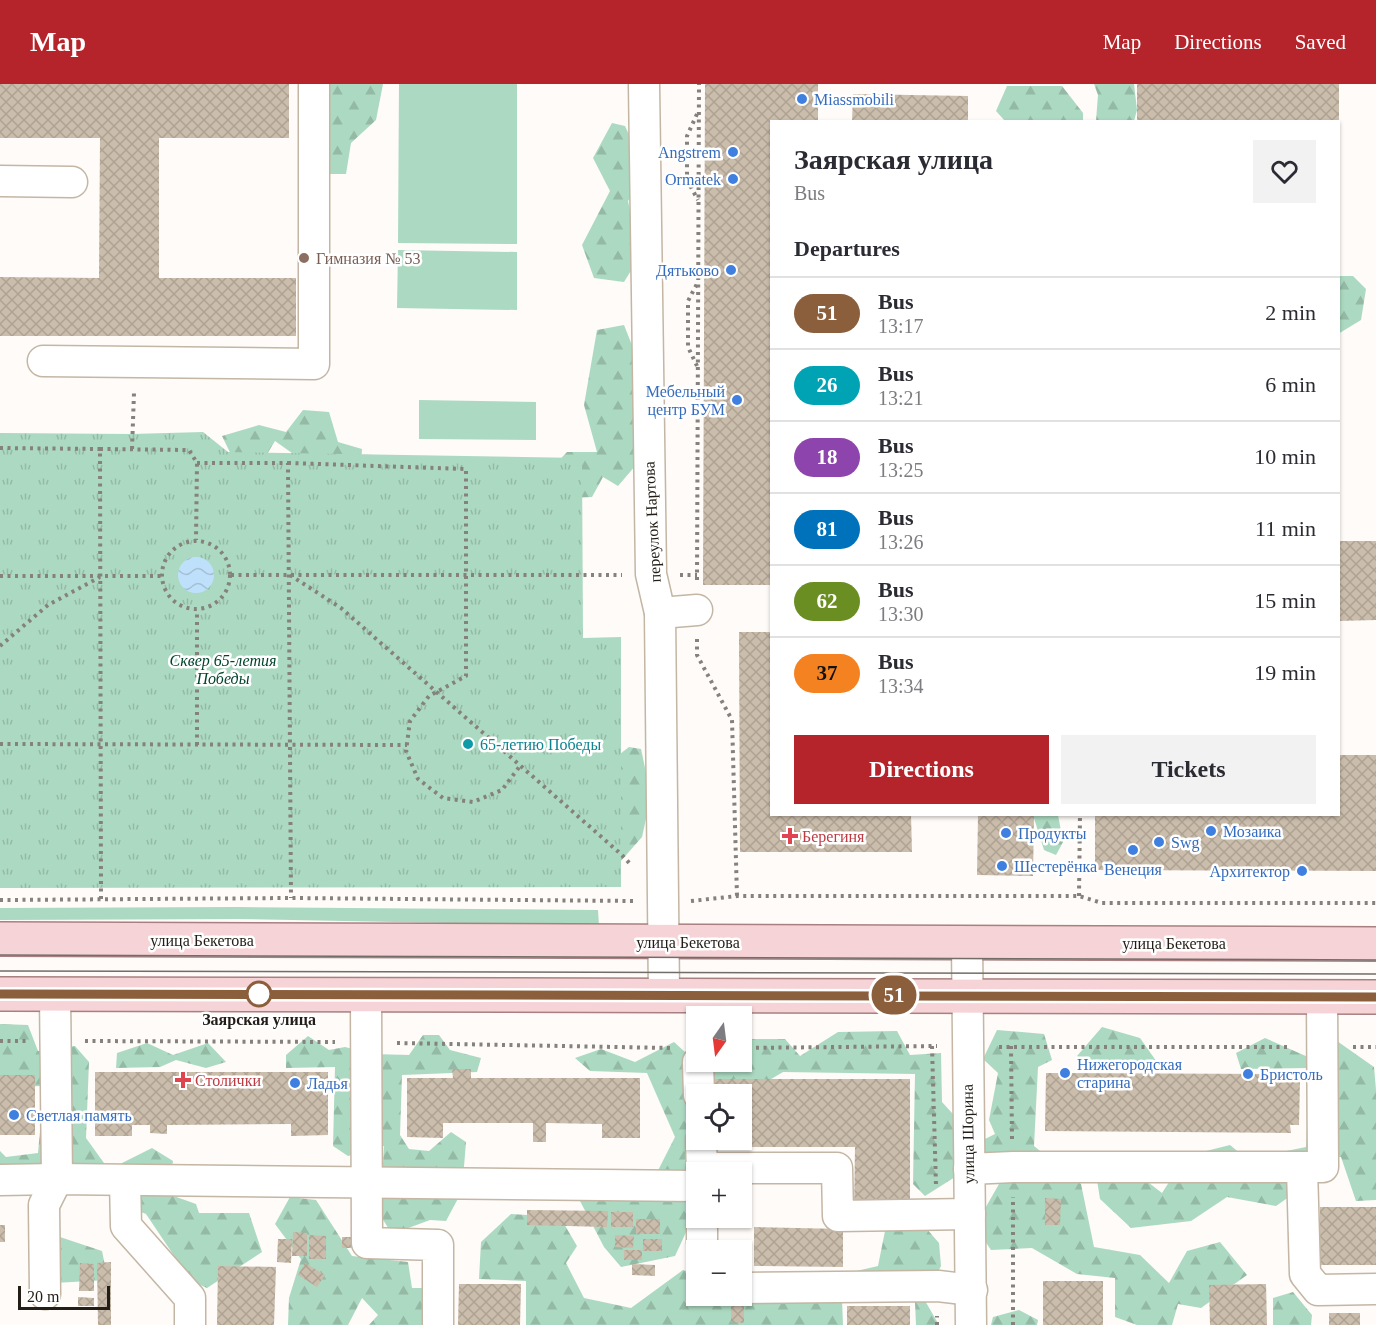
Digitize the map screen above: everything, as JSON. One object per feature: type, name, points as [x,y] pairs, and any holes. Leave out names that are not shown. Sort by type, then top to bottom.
[{"type":"main road","name":"улица Бекетова","points":[[0,939],[1376,944]]},
{"type":"main road","points":[[0,994],[1376,997]]},
{"type":"street","points":[[43,361],[314,364],[314,84]]},
{"type":"street","name":"переулок Нартова","points":[[644,84],[651,574],[660,613],[664,995]]},
{"type":"street","points":[[0,181],[72,182]]},
{"type":"street","points":[[660,613],[698,610]]},
{"type":"street","name":"улица Шорина","points":[[967,942],[972,1325]]},
{"type":"street","points":[[45,1294],[44,1205],[57,1179],[55,994]]},
{"type":"street","points":[[366,994],[368,1243],[438,1245],[438,1325]]},
{"type":"street","points":[[969,1170],[1013,1167],[1323,1167],[1322,996]]},
{"type":"street","points":[[752,1167],[837,1168],[838,1216],[970,1214]]},
{"type":"street","points":[[0,1180],[367,1182],[686,1168]]},
{"type":"street","points":[[1302,1168],[1305,1274],[1318,1290],[1376,1289]]},
{"type":"street","points":[[125,1180],[126,1226],[190,1298],[190,1325]]},
{"type":"street","points":[[752,1288],[938,1286],[972,1290]]},
{"type":"path","points":[[699,84],[697,655],[732,720],[737,896]]},
{"type":"path","points":[[699,110],[687,136],[687,180],[699,202]]},
{"type":"path","points":[[698,281],[688,301],[688,347],[698,369]]},
{"type":"path","points":[[0,448],[189,450],[197,463],[196,540]]},
{"type":"path","points":[[100,449],[100,899]]},
{"type":"path","points":[[197,463],[466,469],[466,676],[429,696],[410,721],[406,751],[418,779],[442,798],[473,802],[502,790],[520,766]]},
{"type":"path","points":[[288,464],[291,898]]},
{"type":"path","points":[[196,540],[205,541],[220,549],[230,565],[231,575],[230,584],[221,599],[206,608],[197,610],[188,609],[172,600],[162,584],[161,576],[162,566],[171,550],[186,541],[196,540]]},
{"type":"path","points":[[231,575],[582,575]]},
{"type":"path","points":[[290,575],[341,608],[437,692],[622,855],[663,902]]},
{"type":"path","points":[[0,576],[161,576]]},
{"type":"path","points":[[0,646],[48,605],[100,576]]},
{"type":"path","points":[[197,610],[197,745]]},
{"type":"path","points":[[0,744],[407,745]]},
{"type":"path","points":[[1079,896],[1080,816]]},
{"type":"path","points":[[0,900],[291,898],[684,902],[737,896],[1079,896],[1102,903],[1376,903]]},
{"type":"path","points":[[752,1048],[1376,1047]]},
{"type":"green space","points":[[327,84],[383,84],[376,120],[351,143],[346,174],[326,174]]},
{"type":"green space","points":[[399,84],[517,84],[517,244],[398,243]]},
{"type":"green space","points":[[1094,84],[1134,84],[1137,110],[1134,120],[1096,120],[1098,95]]},
{"type":"green space","points":[[1007,86],[1062,86],[1083,113],[1083,120],[1004,120],[996,111]]},
{"type":"green space","points":[[612,123],[625,126],[647,174],[628,201],[640,256],[624,282],[594,278],[582,245],[610,191],[593,158]]},
{"type":"green space","points":[[398,250],[517,252],[517,310],[397,308]]},
{"type":"green space","points":[[1340,276],[1353,276],[1366,289],[1361,320],[1340,333]]},
{"type":"green space","points":[[624,325],[639,363],[636,465],[618,486],[603,477],[592,497],[568,498],[542,478],[567,452],[597,452],[584,405],[597,330]]},
{"type":"green space","points":[[419,400],[536,402],[536,440],[419,439]]},
{"type":"green space","points":[[303,410],[329,412],[338,442],[362,449],[360,492],[299,458],[275,441],[255,474],[239,471],[222,436],[259,425],[286,432]]},
{"type":"green space","name":"Сквер 65-летия Победы","points":[[203,432],[228,452],[582,458],[583,638],[621,637],[621,887],[0,888],[0,433]]},
{"type":"green space","points":[[629,747],[641,749],[651,796],[642,837],[620,862],[607,764]]},
{"type":"green space","points":[[1033,816],[1058,816],[1063,842],[1056,855],[1044,850]]},
{"type":"green space","points":[[0,908],[598,910],[599,926],[238,919],[0,920]]},
{"type":"green space","points":[[0,1024],[28,1025],[38,1051],[75,1046],[89,1062],[86,1138],[104,1163],[39,1194],[0,1180],[0,1151],[6,1157],[38,1153],[44,1086],[0,1087]]},
{"type":"green space","points":[[1102,1027],[1140,1038],[1159,1065],[1089,1068],[1077,1056]]},
{"type":"green space","points":[[997,1030],[1044,1034],[1052,1060],[1038,1067],[1034,1146],[1081,1184],[1094,1247],[1140,1255],[1169,1283],[1187,1251],[1220,1242],[1247,1275],[1201,1308],[1178,1304],[1172,1325],[1137,1325],[1115,1317],[1115,1278],[1077,1274],[1032,1248],[991,1250],[975,1226],[999,1184],[975,1159],[973,1145],[995,1134],[989,1120],[998,1073],[983,1059]]},
{"type":"green space","points":[[897,1031],[910,1055],[941,1053],[942,1102],[962,1124],[963,1172],[925,1196],[913,1184],[915,1074],[783,1072],[752,1090],[752,1084],[686,1084],[686,1150],[696,1150],[696,1162],[686,1162],[686,1228],[688,1228],[675,1256],[621,1267],[604,1247],[580,1201],[595,1189],[643,1200],[675,1137],[647,1073],[590,1071],[575,1058],[601,1049],[635,1062],[674,1042],[686,1053],[686,1072],[752,1072],[752,1039],[785,1039],[800,1056],[838,1032]]},
{"type":"green space","points":[[423,1035],[439,1035],[450,1050],[481,1058],[477,1072],[402,1075],[400,1135],[409,1149],[429,1151],[451,1132],[466,1142],[462,1191],[446,1221],[430,1220],[392,1234],[380,1215],[384,1146],[348,1156],[333,1146],[335,1067],[286,1068],[286,1055],[308,1036],[329,1050],[345,1047],[372,1054],[409,1055]]},
{"type":"green space","points":[[1265,1038],[1308,1057],[1337,1041],[1374,1067],[1376,1200],[1356,1201],[1341,1157],[1318,1157],[1313,1180],[1276,1206],[1227,1197],[1191,1221],[1131,1228],[1100,1199],[1094,1161],[1140,1176],[1162,1193],[1186,1156],[1230,1145],[1247,1159],[1306,1147],[1308,1108],[1319,1096],[1307,1068],[1241,1069],[1236,1053]]},
{"type":"green space","points":[[147,1043],[173,1055],[208,1043],[226,1062],[206,1068],[176,1060],[160,1067],[116,1068],[117,1053]]},
{"type":"green space","points":[[152,1148],[173,1161],[168,1194],[196,1204],[199,1213],[249,1213],[262,1252],[207,1288],[191,1281],[146,1214],[115,1202],[122,1163]]},
{"type":"green space","points":[[290,1197],[316,1200],[352,1256],[408,1262],[412,1288],[448,1288],[449,1325],[369,1325],[378,1315],[362,1298],[348,1325],[288,1325],[289,1298],[301,1259],[275,1224]]},
{"type":"green space","points":[[511,1214],[560,1217],[577,1246],[566,1263],[584,1298],[631,1308],[683,1270],[686,1271],[686,1306],[752,1306],[752,1272],[822,1279],[878,1266],[886,1226],[919,1220],[939,1243],[941,1266],[924,1299],[939,1325],[916,1325],[915,1302],[842,1300],[843,1325],[526,1325],[526,1281],[479,1279],[481,1242]]},
{"type":"green space","points":[[57,1236],[102,1251],[108,1280],[54,1283]]},
{"type":"green space","points":[[1293,1292],[1312,1315],[1311,1325],[1273,1325],[1273,1298]]},
{"type":"green space","points":[[1019,1310],[1038,1320],[1037,1325],[991,1325],[993,1317]]},
{"type":"water","points":[[196,557],[209,562],[214,575],[209,588],[196,593],[183,588],[178,575],[183,562]]},
{"type":"building","points":[[0,84],[289,84],[289,138],[159,138],[159,278],[296,278],[296,336],[0,336],[0,277],[99,278],[100,138],[0,138]]},
{"type":"building","name":"Мебельный центр БУМ","points":[[705,84],[818,84],[818,120],[770,120],[770,585],[703,585]]},
{"type":"building","points":[[1137,84],[1339,84],[1339,120],[1137,120]]},
{"type":"building","points":[[853,94],[968,96],[968,120],[852,120]]},
{"type":"building","points":[[1340,541],[1376,541],[1376,620],[1340,621]]},
{"type":"building","points":[[739,632],[770,632],[770,816],[911,816],[912,852],[740,852]]},
{"type":"building","points":[[1340,755],[1376,755],[1376,871],[1095,870],[1095,816],[1340,816]]},
{"type":"building","name":"Продукты","points":[[978,816],[1034,816],[1033,876],[977,875]]},
{"type":"building","points":[[452,1069],[471,1069],[471,1078],[640,1078],[640,1138],[602,1138],[602,1124],[546,1123],[546,1142],[533,1142],[533,1123],[443,1123],[443,1138],[407,1137],[407,1078],[453,1078]]},
{"type":"building","points":[[95,1072],[328,1072],[328,1135],[291,1136],[291,1124],[167,1125],[167,1134],[150,1133],[150,1125],[132,1125],[132,1136],[95,1136]]},
{"type":"building","points":[[1046,1073],[1291,1074],[1291,1079],[1300,1079],[1299,1125],[1290,1125],[1291,1133],[1045,1131]]},
{"type":"building","points":[[0,1075],[35,1075],[35,1135],[0,1135]]},
{"type":"building","points":[[712,1079],[910,1079],[910,1213],[854,1212],[855,1147],[752,1147],[752,1084],[712,1084]]},
{"type":"building","points":[[1045,1198],[1061,1199],[1060,1225],[1045,1225]]},
{"type":"building","points":[[1320,1207],[1376,1207],[1376,1265],[1320,1265]]},
{"type":"building","points":[[527,1210],[608,1211],[607,1227],[527,1225]]},
{"type":"building","points":[[611,1212],[633,1212],[633,1227],[611,1227]]},
{"type":"building","points":[[636,1219],[660,1219],[660,1234],[636,1234]]},
{"type":"building","points":[[0,1225],[5,1225],[5,1242],[0,1242]]},
{"type":"building","points":[[754,1227],[843,1229],[843,1267],[754,1266]]},
{"type":"building","points":[[293,1232],[307,1233],[307,1256],[292,1256]]},
{"type":"building","points":[[309,1235],[326,1236],[326,1259],[309,1259]]},
{"type":"building","points":[[615,1235],[634,1236],[633,1248],[615,1247]]},
{"type":"building","points":[[342,1237],[352,1237],[352,1248],[342,1248]]},
{"type":"building","points":[[278,1239],[292,1239],[291,1263],[277,1262]]},
{"type":"building","points":[[643,1239],[662,1239],[662,1251],[643,1251]]},
{"type":"building","points":[[624,1250],[642,1250],[642,1260],[624,1260]]},
{"type":"building","points":[[111,1262],[111,1325],[98,1325],[97,1263]]},
{"type":"building","points":[[80,1263],[94,1264],[94,1291],[79,1291]]},
{"type":"building","points":[[305,1263],[325,1275],[317,1287],[298,1275]]},
{"type":"building","points":[[632,1264],[655,1265],[655,1276],[632,1275]]},
{"type":"building","points":[[218,1266],[276,1267],[274,1325],[217,1325]]},
{"type":"building","points":[[1043,1281],[1103,1281],[1103,1325],[1043,1325]]},
{"type":"building","points":[[459,1284],[521,1284],[520,1325],[458,1325]]},
{"type":"building","points":[[1266,1284],[1267,1325],[1210,1325],[1209,1285]]},
{"type":"building","points":[[78,1297],[94,1298],[94,1306],[78,1306]]},
{"type":"building","points":[[731,1306],[744,1306],[744,1323],[731,1322]]},
{"type":"building","points":[[847,1306],[910,1306],[910,1325],[847,1325]]},
{"type":"building","points":[[1329,1313],[1360,1313],[1360,1325],[1329,1325]]},
{"type":"tram line","points":[[0,955],[1376,960]]},
{"type":"tram line","points":[[0,971],[1376,974]]},
{"type":"bus line","name":"51","points":[[0,994],[1376,997]]},
{"type":"place","name":"Miassmobili","points":[[802,99]]},
{"type":"place","name":"Angstrem","points":[[733,152]]},
{"type":"place","name":"Ormatek","points":[[733,179]]},
{"type":"place","name":"Гимназия № 53","points":[[304,258]]},
{"type":"place","name":"Дятьково","points":[[731,270]]},
{"type":"place","name":"Мебельный центр БУМ","points":[[737,400]]},
{"type":"place","name":"65-летию Победы","points":[[468,744]]},
{"type":"place","name":"Мозаика","points":[[1211,831]]},
{"type":"place","name":"Продукты","points":[[1006,833]]},
{"type":"place","name":"Берегиня","points":[[790,836]]},
{"type":"place","name":"Swg","points":[[1159,842]]},
{"type":"place","name":"Венеция","points":[[1133,850]]},
{"type":"place","name":"Шестерёнка","points":[[1002,866]]},
{"type":"place","name":"Архитектор","points":[[1302,871]]},
{"type":"place","name":"Заярская улица","points":[[259,994]]},
{"type":"place","name":"Нижегородская старина","points":[[1065,1073]]},
{"type":"place","name":"Бристоль","points":[[1248,1074]]},
{"type":"place","name":"Столички","points":[[183,1080]]},
{"type":"place","name":"Ладья","points":[[295,1083]]},
{"type":"place","name":"Светлая память","points":[[14,1115]]}]
